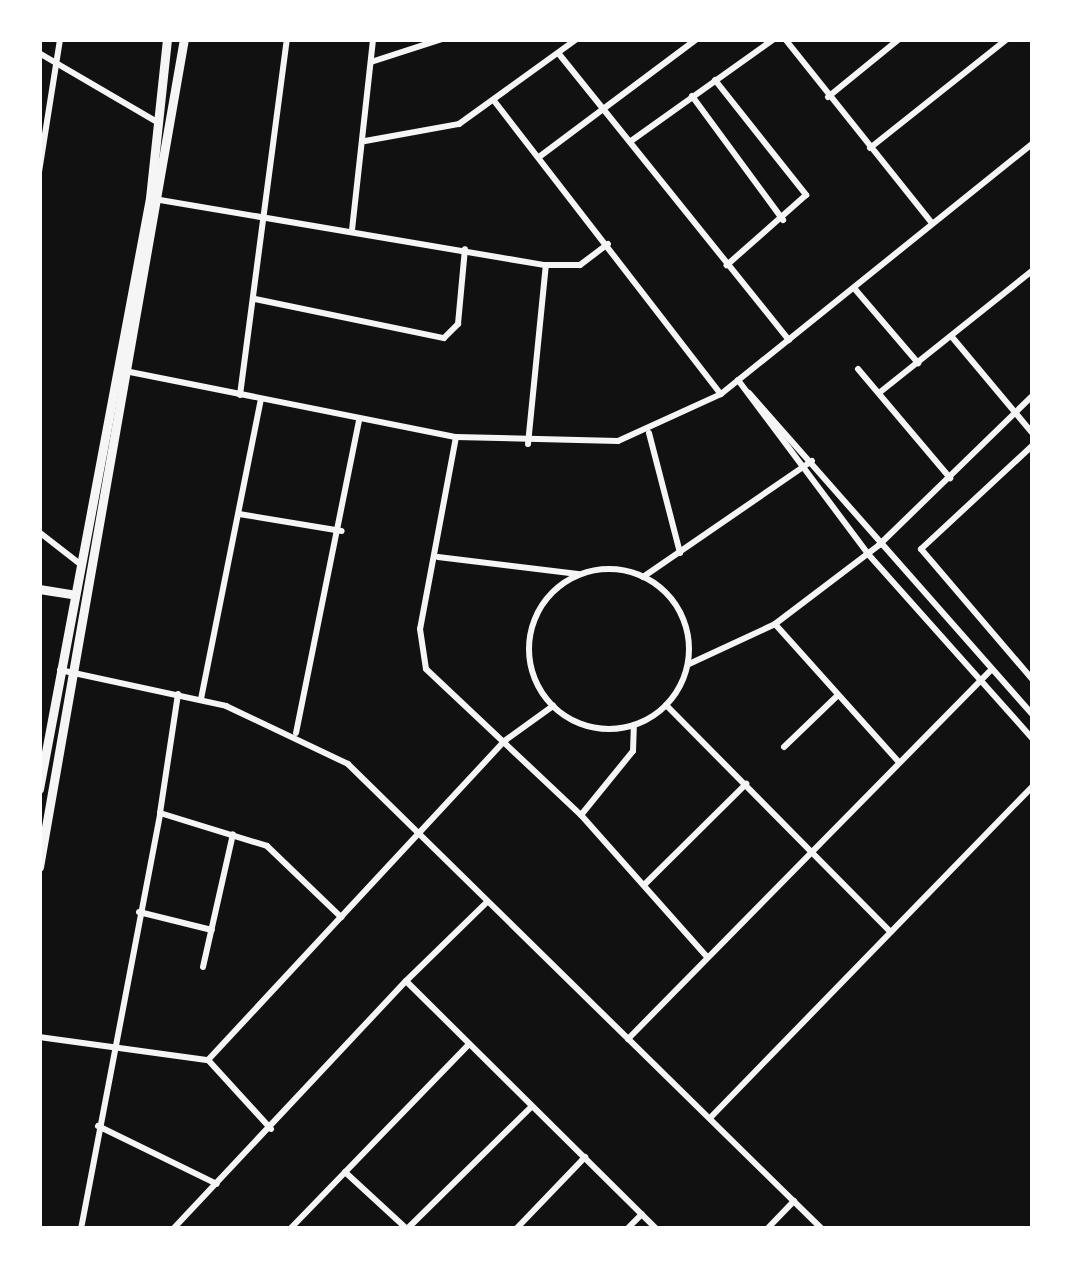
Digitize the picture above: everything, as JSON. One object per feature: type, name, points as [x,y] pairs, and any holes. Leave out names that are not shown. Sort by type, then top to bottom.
[{"type":"street","points":[[39,172],[60,39]]},
{"type":"street","points":[[39,790],[150,199],[167,39]]},
{"type":"street","points":[[39,867],[163,200],[184,39]]},
{"type":"street","points":[[240,395],[268,218],[287,39]]},
{"type":"street","points":[[352,230],[373,39]]},
{"type":"street","points":[[371,62],[442,39]]},
{"type":"street","points":[[365,141],[444,130],[495,101],[577,39]]},
{"type":"street","points":[[539,157],[697,39]]},
{"type":"street","points":[[631,141],[774,39]]},
{"type":"street","points":[[785,39],[931,222]]},
{"type":"street","points":[[828,97],[898,39]]},
{"type":"street","points":[[870,148],[1006,39]]},
{"type":"street","points":[[39,53],[160,124]]},
{"type":"street","points":[[559,54],[789,340]]},
{"type":"street","points":[[715,80],[805,189],[783,220],[728,265]]},
{"type":"street","points":[[692,96],[783,220]]},
{"type":"street","points":[[495,101],[721,394]]},
{"type":"street","points":[[117,370],[359,421],[456,436],[528,444],[649,433],[721,394],[1033,143]]},
{"type":"street","points":[[150,199],[546,265],[580,265],[608,244]]},
{"type":"street","points":[[255,299],[443,338],[458,324],[465,249]]},
{"type":"street","points":[[528,444],[546,265]]},
{"type":"street","points":[[879,392],[1033,270]]},
{"type":"street","points":[[853,286],[918,363]]},
{"type":"street","points":[[952,337],[1033,434]]},
{"type":"street","points":[[858,369],[950,478]]},
{"type":"street","points":[[738,380],[868,554],[1033,739]]},
{"type":"street","points":[[748,393],[1033,716]]},
{"type":"street","points":[[581,574],[550,595],[530,639],[533,675],[553,706],[584,725],[634,725],[666,705],[689,664],[775,625],[879,545],[1033,395]]},
{"type":"street","points":[[201,700],[261,400]]},
{"type":"street","points":[[296,733],[342,531],[359,421]]},
{"type":"street","points":[[649,433],[680,553]]},
{"type":"street","points":[[456,436],[438,557],[420,629],[426,669],[581,815],[707,957]]},
{"type":"street","points":[[1033,446],[921,549],[1033,680]]},
{"type":"street","points":[[438,557],[643,577],[812,461]]},
{"type":"street","points":[[237,514],[342,531]]},
{"type":"street","points":[[39,532],[80,563]]},
{"type":"street","points":[[643,577],[680,611],[689,664]]},
{"type":"street","points":[[39,589],[75,595]]},
{"type":"street","points":[[775,625],[899,762]]},
{"type":"street","points":[[1022,668],[1033,659]]},
{"type":"street","points":[[60,670],[201,700],[296,733],[348,764],[822,1229]]},
{"type":"street","points":[[628,1040],[990,670]]},
{"type":"street","points":[[81,1229],[178,694]]},
{"type":"street","points":[[784,747],[838,695]]},
{"type":"street","points":[[666,705],[889,930]]},
{"type":"street","points":[[208,1060],[503,742],[553,706]]},
{"type":"street","points":[[581,815],[633,751],[634,725]]},
{"type":"street","points":[[644,886],[746,784]]},
{"type":"street","points":[[711,1117],[1033,786]]},
{"type":"street","points":[[160,813],[233,834],[289,862],[341,917]]},
{"type":"street","points":[[203,967],[233,834]]},
{"type":"street","points":[[173,1229],[406,981],[487,902]]},
{"type":"street","points":[[139,912],[212,930]]},
{"type":"street","points":[[406,981],[657,1229]]},
{"type":"street","points":[[39,1037],[208,1060],[271,1129]]},
{"type":"street","points":[[290,1229],[469,1044]]},
{"type":"street","points":[[345,1172],[407,1229],[532,1106]]},
{"type":"street","points":[[98,1126],[217,1184]]},
{"type":"street","points":[[516,1229],[585,1157]]},
{"type":"street","points":[[767,1229],[794,1201]]},
{"type":"street","points":[[627,1229],[641,1214]]}]
